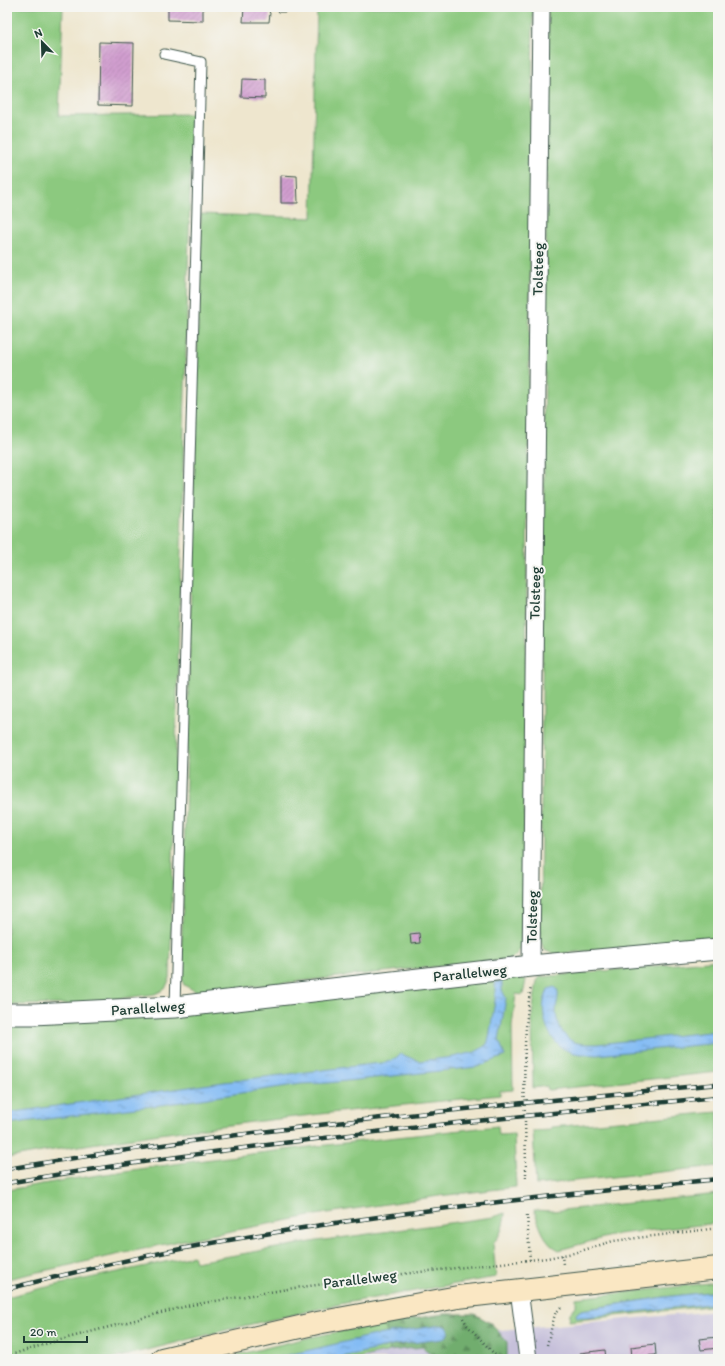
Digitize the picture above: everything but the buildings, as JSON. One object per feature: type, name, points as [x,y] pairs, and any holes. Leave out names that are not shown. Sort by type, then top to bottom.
[{"type":"main road","points":[[162,1359],[316,1323],[458,1297],[718,1268]]},
{"type":"street","name":"Tolsteeg","points":[[532,966],[541,7]]},
{"type":"street","name":"Parallelweg","points":[[7,1014],[175,1007],[532,966],[718,949]]},
{"type":"street","points":[[519,1290],[528,1359]]},
{"type":"lane","points":[[164,54],[201,62],[175,1007]]},
{"type":"path","points":[[526,1178],[525,1048],[526,1018],[532,966]]},
{"type":"path","points":[[527,1215],[530,1260]]},
{"type":"path","name":"Parallelweg","points":[[7,1356],[56,1341],[191,1306],[294,1288],[393,1275],[547,1258],[613,1241],[718,1228]]},
{"type":"shaded area","points":[[718,1311],[718,1359],[276,1359],[330,1345]]},
{"type":"green space","points":[[7,7],[63,7],[59,116],[192,114],[170,978],[165,989],[155,994],[75,1004],[7,1005]]},
{"type":"green space","points":[[317,7],[533,7],[523,942],[519,951],[510,959],[506,960],[203,992],[195,991],[184,985],[181,977],[201,214],[312,218]]},
{"type":"green space","points":[[548,7],[718,7],[718,940],[554,954],[544,950],[540,939]]},
{"type":"green space","points":[[718,960],[718,1072],[548,1090],[547,1086],[533,1088],[532,1015],[537,981],[540,977]]},
{"type":"green space","points":[[522,977],[526,980],[523,995],[516,994],[512,1026],[513,1090],[500,1091],[500,1095],[191,1130],[130,1138],[7,1158],[7,1021]]},
{"type":"green space","points":[[718,1112],[718,1166],[536,1185],[533,1131],[551,1130],[551,1127]]},
{"type":"green space","points":[[498,1126],[499,1135],[514,1134],[516,1187],[439,1196],[321,1214],[184,1240],[7,1279],[7,1190],[129,1170]]},
{"type":"green space","points":[[718,1194],[718,1223],[618,1234],[559,1250],[549,1243],[540,1228],[534,1210],[552,1211]]},
{"type":"green space","points":[[505,1213],[502,1230],[493,1243],[496,1277],[345,1303],[234,1328],[112,1359],[7,1359],[7,1297],[193,1256],[195,1262],[317,1241],[493,1217]]},
{"type":"green space","points":[[718,1282],[718,1291],[664,1297],[581,1310],[585,1317],[718,1303],[718,1305],[569,1321],[570,1313],[576,1306],[576,1298]]},
{"type":"green space","points":[[444,1314],[475,1314],[492,1324],[507,1342],[507,1359],[432,1359],[430,1353],[422,1347],[390,1351],[385,1323]]},
{"type":"green space","points":[[385,1323],[390,1351],[353,1359],[220,1359],[311,1337]]},
{"type":"water","points":[[502,981],[502,990],[506,998],[499,1040],[505,1056],[477,1067],[328,1083],[301,1084],[168,1104],[7,1124],[7,1113],[224,1082],[384,1063],[391,1061],[400,1054],[419,1061],[453,1057],[475,1052],[487,1044],[495,1001],[495,982]]},
{"type":"water","points":[[555,987],[558,994],[556,1016],[558,1023],[565,1036],[577,1043],[597,1044],[718,1031],[718,1043],[597,1055],[570,1052],[560,1047],[555,1042],[545,1022],[543,1008],[544,1001],[548,989]]},
{"type":"water","points":[[718,1291],[718,1303],[585,1317],[577,1317],[576,1314],[581,1310],[664,1297]]},
{"type":"water","points":[[441,1325],[447,1327],[449,1331],[447,1336],[442,1339],[396,1345],[333,1359],[271,1359],[370,1336]]},
{"type":"railway","points":[[7,1169],[184,1142],[361,1120],[718,1084]]},
{"type":"railway","points":[[7,1183],[119,1165],[296,1141],[718,1097]]},
{"type":"railway","points":[[7,1289],[157,1254],[306,1227],[482,1204],[718,1179]]}]
